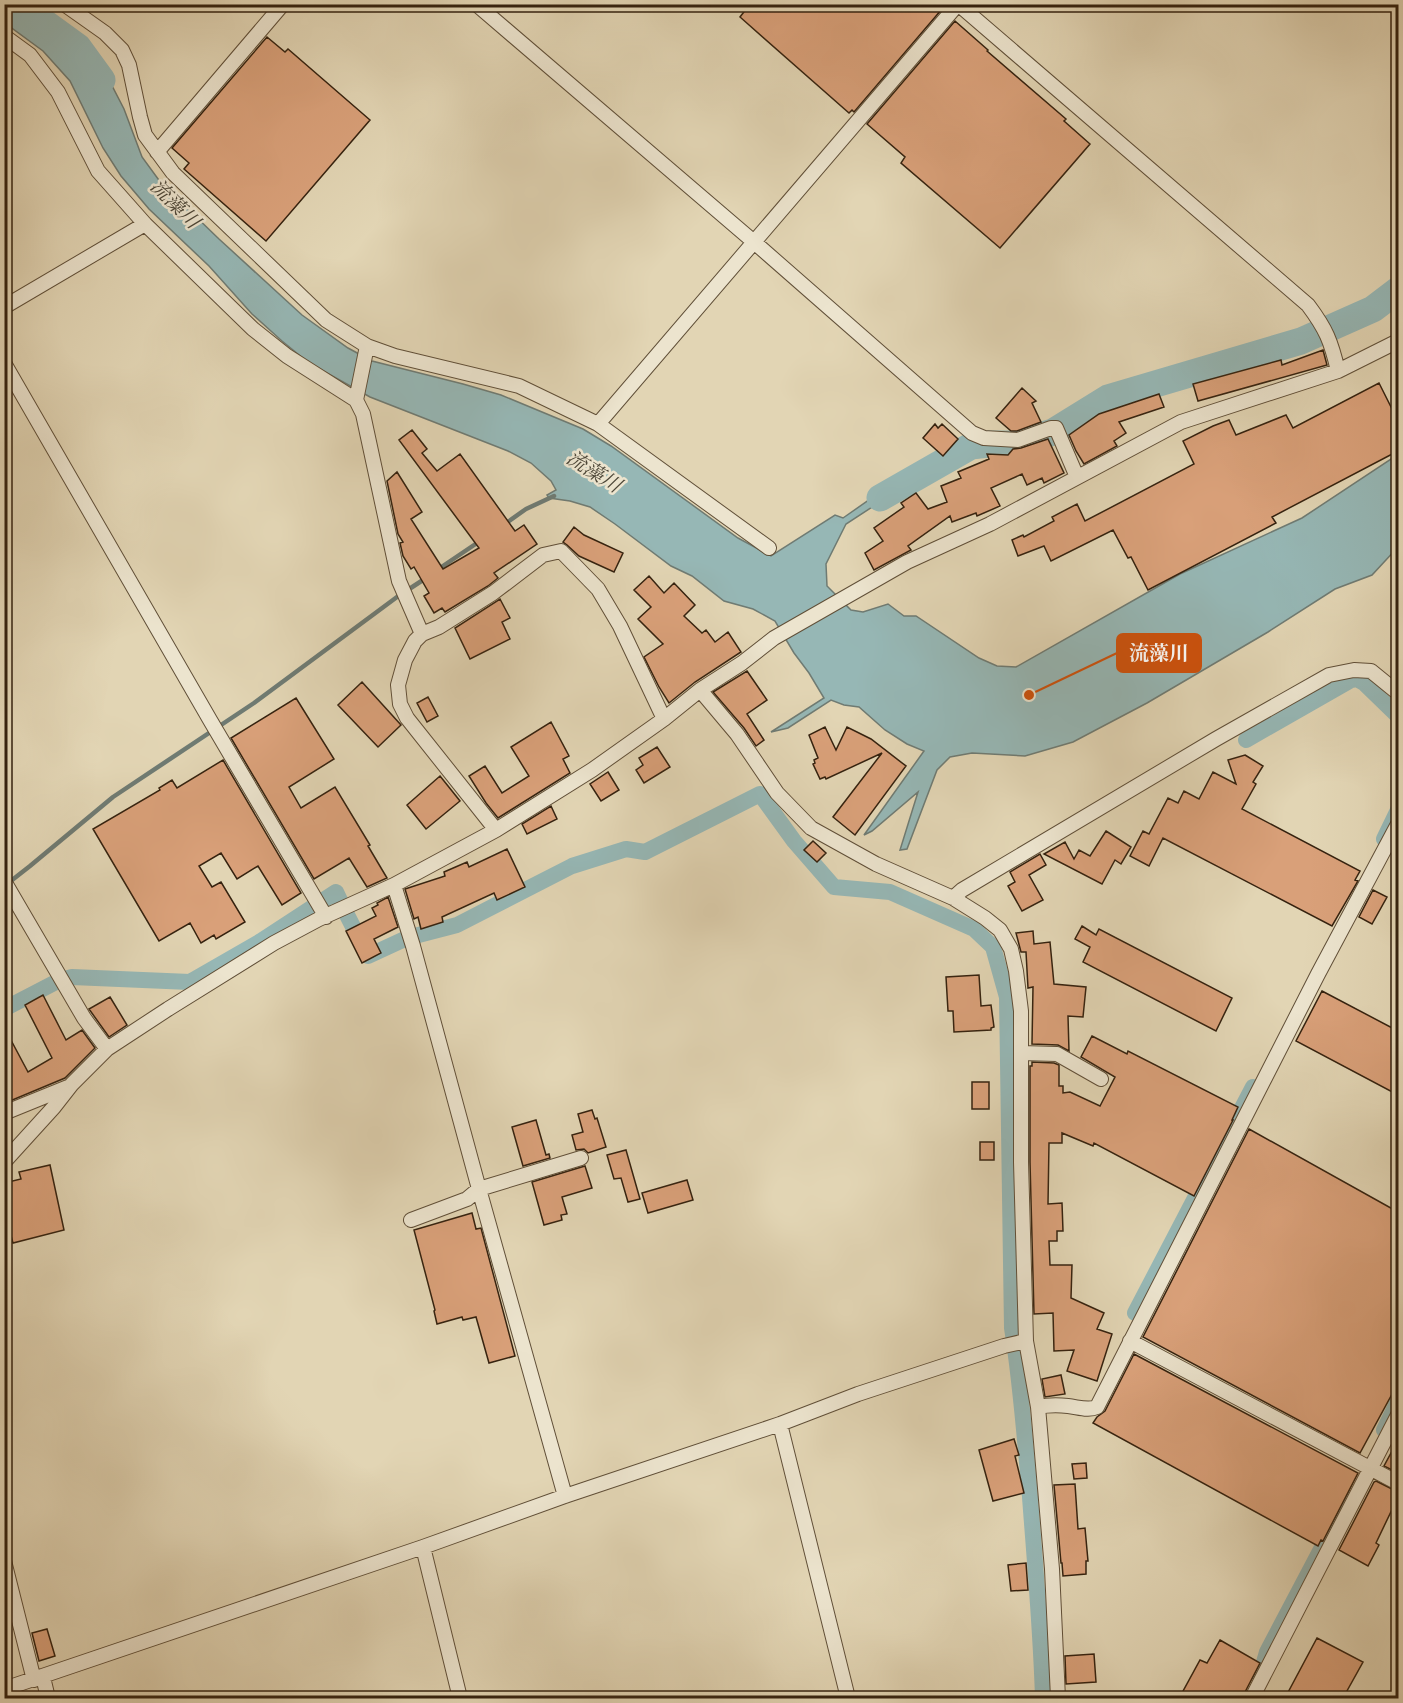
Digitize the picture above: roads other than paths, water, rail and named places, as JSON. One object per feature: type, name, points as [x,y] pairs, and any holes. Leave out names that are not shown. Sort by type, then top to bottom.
[{"type":"street","points":[[64,4],[105,33],[122,50],[129,65],[145,135],[173,173],[326,320],[366,349],[519,386],[598,424],[769,548]]},
{"type":"street","points":[[157,152],[283,4]]},
{"type":"street","points":[[476,4],[754,242],[972,433],[984,438],[1018,440],[1051,428],[1058,433],[1077,477]]},
{"type":"street","points":[[598,424],[958,4],[1308,305],[1322,323],[1332,344],[1338,371]]},
{"type":"street","points":[[4,36],[30,55],[58,92],[98,171],[145,224],[253,329],[287,356],[356,397]]},
{"type":"street","points":[[4,307],[145,224]]},
{"type":"street","points":[[4,1162],[70,1086],[107,1049],[274,943],[373,896],[496,831],[592,770],[774,638],[907,562],[990,524],[1181,423],[1338,371],[1398,341]]},
{"type":"street","points":[[366,349],[356,397],[363,414],[399,581],[422,634]]},
{"type":"street","points":[[4,363],[210,720],[328,916]]},
{"type":"street","points":[[496,831],[406,718],[400,704],[398,685],[405,660],[415,641],[422,634],[439,627],[493,593],[543,555],[561,551],[598,589],[620,626],[664,719]]},
{"type":"street","points":[[953,898],[962,890],[1165,769],[1329,675],[1354,669],[1371,671],[1398,693]]},
{"type":"street","points":[[700,690],[737,734],[777,793],[811,828],[876,864],[953,898],[1000,930],[1005,935],[1011,949],[1021,1011],[1024,1341],[1038,1407],[1052,1569],[1059,1698]]},
{"type":"street","points":[[1038,1407],[1047,1405],[1091,1409],[1097,1407],[1318,974],[1398,824]]},
{"type":"street","points":[[4,881],[84,1018],[107,1049]]},
{"type":"street","points":[[394,885],[409,931],[479,1190],[566,1496]]},
{"type":"street","points":[[1021,1053],[1057,1054],[1101,1079]]},
{"type":"street","points":[[4,1113],[70,1086]]},
{"type":"street","points":[[411,1220],[467,1199],[479,1190],[581,1158]]},
{"type":"street","points":[[4,1689],[780,1424],[858,1394],[1024,1341]]},
{"type":"street","points":[[1130,1341],[1398,1483]]},
{"type":"street","points":[[1252,1698],[1398,1415]]},
{"type":"street","points":[[780,1424],[848,1698]]},
{"type":"street","points":[[423,1547],[460,1698]]},
{"type":"street","points":[[4,1561],[38,1678],[48,1698]]},
{"type":"water","points":[[4,5],[28,5],[59,27],[108,78],[124,109],[142,157],[161,183],[302,315],[348,348],[372,361],[501,395],[583,429],[611,446],[738,538],[771,556],[835,515],[843,518],[876,495],[883,500],[846,524],[826,564],[827,586],[851,610],[863,612],[888,604],[904,616],[916,616],[979,658],[997,666],[1016,667],[1180,574],[1302,518],[1394,457],[1398,458],[1398,547],[1372,575],[1335,589],[1268,632],[1147,703],[1073,742],[1025,756],[972,753],[950,757],[937,770],[907,849],[900,850],[918,792],[872,831],[864,835],[924,751],[907,744],[885,730],[859,707],[831,700],[788,728],[771,732],[824,698],[775,621],[753,609],[724,601],[692,576],[671,566],[590,507],[549,498],[547,495],[556,490],[551,481],[531,463],[508,451],[370,397],[309,363],[252,314],[209,266],[149,209],[121,176],[103,148],[70,81],[43,51],[5,23]]},
{"type":"waterway","name":"流藻川","points":[[12,4],[34,15],[78,47],[102,80]]},
{"type":"waterway","points":[[880,498],[971,446],[1014,444],[1053,432],[1108,398],[1301,341],[1373,309],[1398,290]]},
{"type":"waterway","points":[[505,524],[526,509],[554,496]]},
{"type":"waterway","points":[[437,570],[480,541]]},
{"type":"waterway","points":[[7,884],[113,797],[254,703],[426,578]]},
{"type":"waterway","points":[[1246,740],[1351,680],[1357,679],[1398,716]]},
{"type":"waterway","points":[[4,1009],[58,981],[72,977],[190,982],[261,941],[336,892],[368,956],[407,938],[457,925],[572,866],[626,849],[645,852],[760,794],[794,841],[834,887],[890,892],[974,929],[993,947],[1007,997],[1012,1328],[1030,1497],[1043,1698]]},
{"type":"waterway","points":[[1384,839],[1398,810]]},
{"type":"waterway","points":[[1135,1313],[1253,1087]]},
{"type":"waterway","points":[[1384,1430],[1398,1401]]},
{"type":"waterway","points":[[1260,1676],[1267,1652],[1348,1498]]},
{"type":"place","name":"流藻川","points":[[1029,695]]}]
